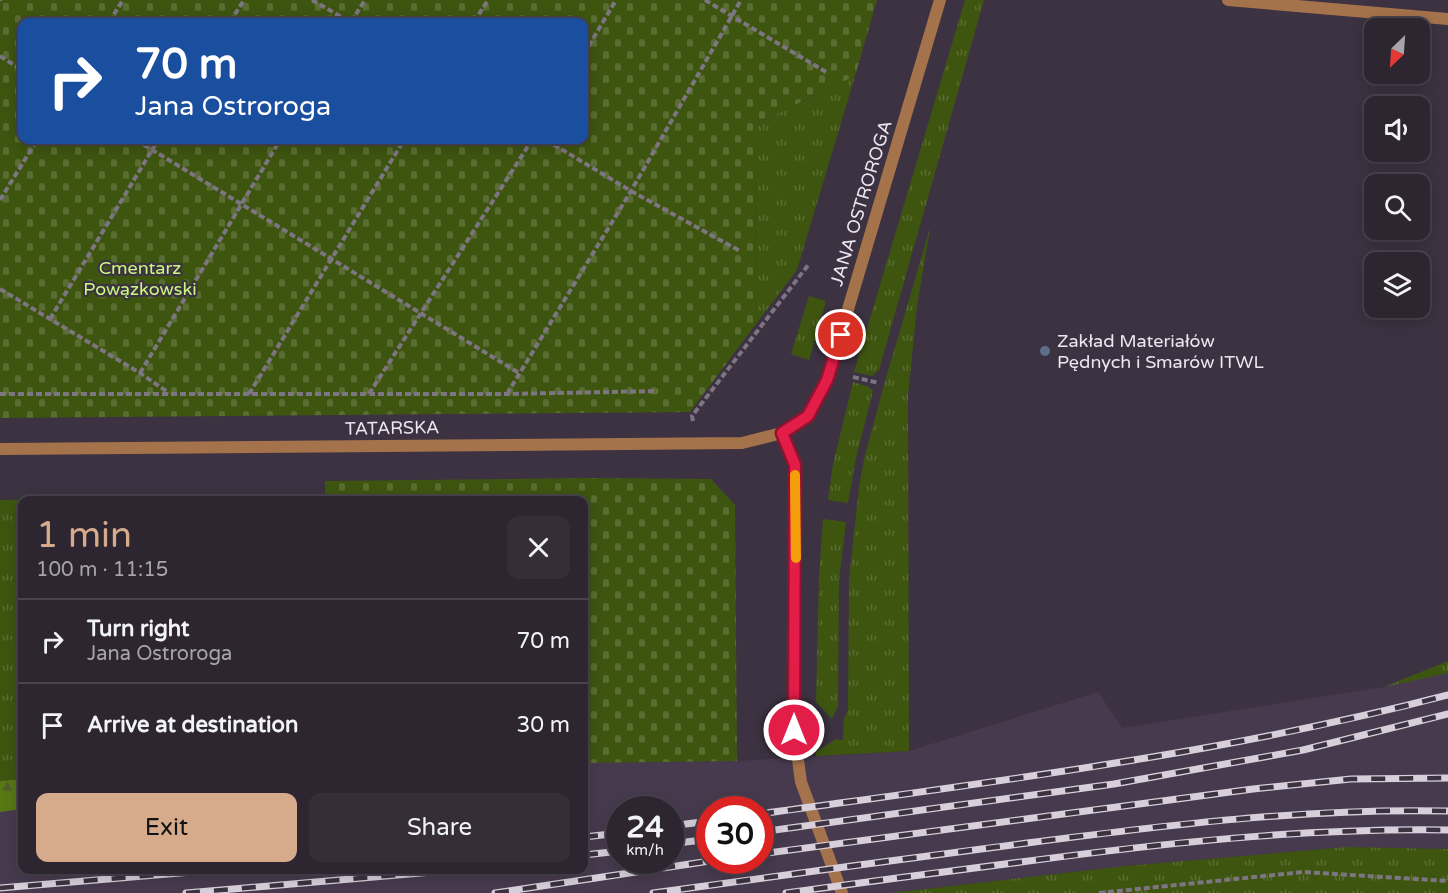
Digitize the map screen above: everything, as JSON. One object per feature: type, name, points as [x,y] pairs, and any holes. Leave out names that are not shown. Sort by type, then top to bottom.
[{"type":"street","name":"JANA OSTROROGA","points":[[782,433],[808,416],[827,380],[940,0]]},
{"type":"street","points":[[1228,0],[1448,19]]},
{"type":"street","name":"TATARSKA","points":[[0,449],[742,443],[782,433]]},
{"type":"street","points":[[782,433],[795,465],[794,730],[801,782],[843,893]]},
{"type":"path","points":[[112,18],[123,0]]},
{"type":"path","points":[[233,18],[244,0]]},
{"type":"path","points":[[312,0],[344,18]]},
{"type":"path","points":[[354,18],[365,0]]},
{"type":"path","points":[[477,18],[488,0]]},
{"type":"path","points":[[588,47],[616,0]]},
{"type":"path","points":[[705,0],[826,72]]},
{"type":"path","points":[[507,394],[631,191],[741,0]]},
{"type":"path","points":[[0,56],[18,67]]},
{"type":"path","points":[[0,200],[35,144]]},
{"type":"path","points":[[142,144],[519,372]]},
{"type":"path","points":[[50,319],[156,144]]},
{"type":"path","points":[[140,373],[278,144]]},
{"type":"path","points":[[249,395],[402,144]]},
{"type":"path","points":[[369,394],[529,144]]},
{"type":"path","points":[[553,144],[631,191],[740,251]]},
{"type":"path","points":[[693,421],[692,416],[808,264]]},
{"type":"path","points":[[0,289],[140,373],[170,394]]},
{"type":"path","points":[[853,377],[879,383]]},
{"type":"path","points":[[0,394],[507,394],[658,391]]},
{"type":"path","points":[[1099,893],[1303,872],[1448,881]]},
{"type":"shaded area","points":[[1448,661],[1448,849],[1347,847],[1125,866],[891,893],[0,893],[0,812],[18,810],[18,874],[588,874],[588,763],[737,761],[909,751],[1098,692],[1122,728],[1384,687]]},
{"type":"green space","name":"Cmentarz Powązkowski","points":[[0,0],[877,0],[855,76],[755,124],[756,324],[690,412],[0,418]]},
{"type":"green space","points":[[965,0],[984,0],[879,370],[872,376],[854,372]]},
{"type":"green space","points":[[855,76],[797,270],[756,324],[755,124]]},
{"type":"green space","points":[[930,228],[917,306],[908,396],[909,751],[816,756],[816,752],[836,739],[843,740],[844,719],[848,710],[849,579],[859,487],[864,459],[884,385]]},
{"type":"green space","points":[[809,296],[826,301],[809,360],[791,354]]},
{"type":"green space","points":[[853,382],[869,387],[873,391],[856,458],[848,503],[828,500],[833,464]]},
{"type":"green space","points":[[711,479],[735,505],[737,761],[588,763],[588,496],[325,496],[325,481]]},
{"type":"green space","points":[[325,494],[325,496],[217,496]]},
{"type":"green space","points":[[0,500],[18,500],[18,779],[0,781]]},
{"type":"green space","points":[[823,519],[846,522],[839,580],[838,706],[832,719],[816,702],[819,576]]},
{"type":"green space","points":[[1448,661],[1448,673],[1384,687]]},
{"type":"green space","points":[[18,779],[18,810],[0,812],[0,781]]},
{"type":"green space","points":[[1347,847],[1448,849],[1448,893],[891,893],[1125,866]]},
{"type":"railway","points":[[774,812],[1106,765],[1278,734],[1448,695]]},
{"type":"railway","points":[[774,830],[1114,784],[1303,750],[1448,714]]},
{"type":"railway","points":[[774,852],[1253,789],[1351,779],[1448,778]]},
{"type":"railway","points":[[653,893],[1184,824],[1342,812],[1448,811]]},
{"type":"railway","points":[[684,824],[696,823]]},
{"type":"railway","points":[[786,893],[1181,843],[1340,831],[1448,830]]},
{"type":"railway","points":[[588,837],[606,835]]},
{"type":"railway","points":[[684,842],[696,841]]},
{"type":"railway","points":[[588,855],[606,853]]},
{"type":"railway","points":[[495,893],[696,863]]},
{"type":"railway","points":[[0,888],[168,874]]},
{"type":"railway","points":[[186,893],[409,874]]},
{"type":"slow traffic","points":[[795,475],[796,558]]},
{"type":"place","name":"Zakład Materiałów Pędnych i Smarów ITWL","points":[[1045,351]]},
{"type":"route","points":[[794,730],[795,465],[782,433],[808,416],[827,380],[841,335]]}]
